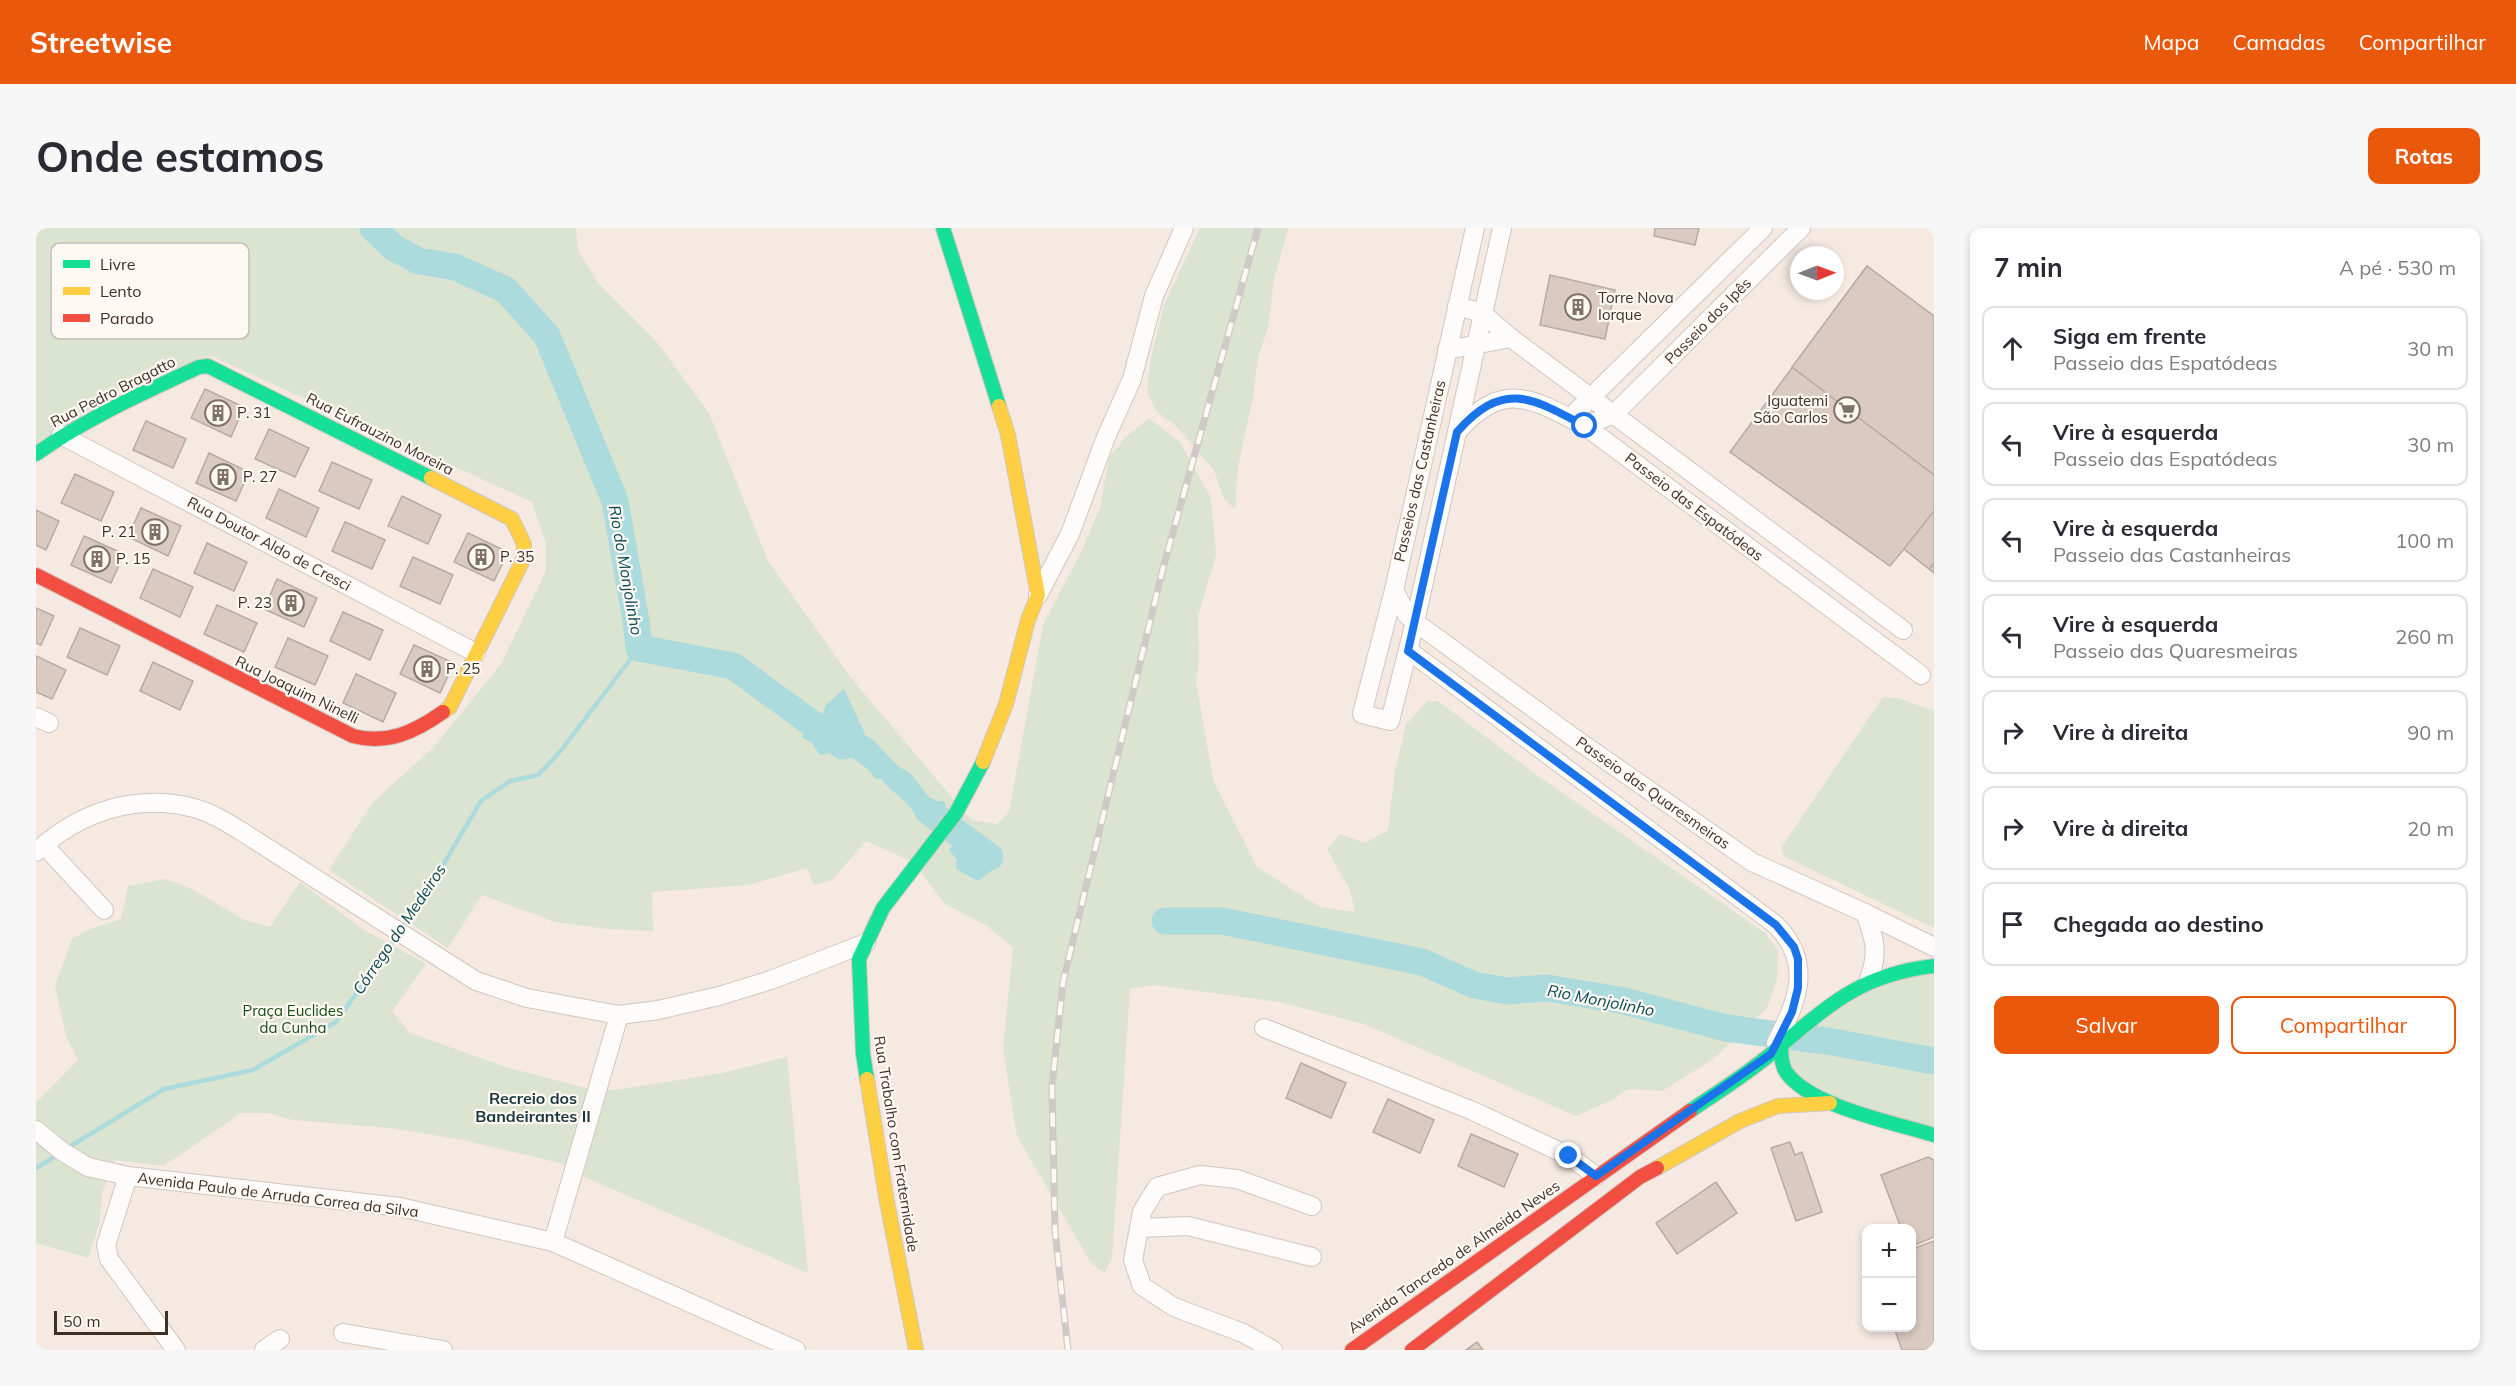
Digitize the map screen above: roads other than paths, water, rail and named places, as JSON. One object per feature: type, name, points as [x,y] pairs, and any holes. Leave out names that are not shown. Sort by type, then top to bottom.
[{"type":"street","points":[[944,228],[1008,435],[1038,595]]},
{"type":"street","points":[[1038,595],[1070,534],[1106,437],[1132,379],[1154,296],[1184,228]]},
{"type":"street","name":"Passeios das Castanheiras","points":[[1408,651],[1390,721],[1362,714],[1394,590],[1475,228]]},
{"type":"street","points":[[1408,651],[1502,228]]},
{"type":"street","name":"Passeio dos Ipês","points":[[1577,422],[1591,398],[1763,228]]},
{"type":"street","name":"Passeio dos Ipês","points":[[1614,414],[1792,232]]},
{"type":"street","points":[[1457,306],[1482,313]]},
{"type":"street","name":"Passeio das Espatódeas","points":[[1482,313],[1511,338],[1903,630]]},
{"type":"street","points":[[1653,336],[1673,356]]},
{"type":"street","points":[[1447,350],[1511,338]]},
{"type":"street","name":"Rua Pedro Bragatto","points":[[36,454],[62,435],[199,367],[208,366]]},
{"type":"street","name":"Rua Eufrauzino Moreira","points":[[208,366],[512,519],[524,544]]},
{"type":"street","points":[[1441,380],[1467,385]]},
{"type":"street","name":"Passeio das Espatódeas","points":[[1457,432],[1476,412],[1496,402],[1507,399],[1529,399],[1540,402],[1577,422],[1921,675]]},
{"type":"street","points":[[1577,422],[1614,414]]},
{"type":"street","name":"Rua Doutor Aldo de Cresci","points":[[62,435],[476,653]]},
{"type":"street","name":"Rua Joaquim Ninelli","points":[[36,575],[196,659],[364,740],[400,736],[430,723],[450,707],[524,558],[524,544]]},
{"type":"street","name":"Passeio das Quaresmeiras","points":[[1394,590],[1407,615],[1415,622],[1577,740],[1752,862],[1934,947]]},
{"type":"street","name":"Rua Trabalho com Fraternidade","points":[[916,1350],[887,1202],[862,1054],[859,959],[883,908],[956,813],[981,766],[1006,704],[1028,620],[1038,595]]},
{"type":"street","name":"Passeio das Quaresmeiras","points":[[1408,651],[1776,925],[1789,938],[1798,959],[1798,988],[1792,1012],[1776,1048]]},
{"type":"street","points":[[104,910],[40,849],[64,829],[108,809],[129,804],[153,803],[194,808],[215,816],[476,981],[527,998],[619,1015],[658,1010],[719,996],[771,980],[866,943]]},
{"type":"street","points":[[1865,913],[1874,938],[1876,952],[1869,980]]},
{"type":"street","points":[[1746,1091],[1776,1048],[1818,1012],[1869,980],[1890,972],[1934,966]]},
{"type":"street","points":[[553,1242],[619,1015]]},
{"type":"street","points":[[1264,1028],[1473,1111],[1569,1156],[1596,1176]]},
{"type":"street","points":[[1776,1048],[1786,1072],[1797,1085],[1830,1103],[1934,1135]]},
{"type":"street","name":"Avenida Tancredo de Almeida Neves","points":[[1352,1350],[1776,1048]]},
{"type":"street","points":[[1640,1177],[1740,1121],[1778,1106],[1830,1103]]},
{"type":"street","points":[[1412,1350],[1712,1122]]},
{"type":"street","name":"Avenida Paulo de Arruda Correa da Silva","points":[[38,1132],[88,1167],[128,1176],[400,1207],[553,1242],[796,1350]]},
{"type":"street","points":[[1273,1350],[1243,1333],[1174,1307],[1142,1286],[1133,1260],[1142,1212],[1157,1187],[1200,1175],[1237,1179],[1312,1206]]},
{"type":"street","points":[[128,1176],[106,1245],[109,1259],[176,1350]]},
{"type":"street","points":[[1139,1227],[1188,1226],[1312,1257]]},
{"type":"street","points":[[356,1350],[344,1333],[443,1350]]},
{"type":"street","points":[[264,1350],[280,1339]]},
{"type":"water","points":[[844,689],[866,736],[871,738],[898,766],[911,774],[932,801],[944,801],[949,816],[941,829],[925,822],[921,814],[914,813],[882,779],[876,779],[857,761],[843,755],[839,759],[830,753],[820,755],[812,743],[801,737],[820,720],[826,705]]},
{"type":"water","points":[[957,839],[969,847],[983,846],[997,854],[995,868],[978,881],[956,869],[957,860],[949,850]]},
{"type":"waterway","name":"Rio do Monjolinho","points":[[373,228],[394,248],[419,261],[455,267],[506,290],[547,336],[615,501],[639,648],[733,666],[843,746]]},
{"type":"waterway","name":"Córrego do Medeiros","points":[[402,928],[424,897],[481,801],[510,781],[538,775],[559,753],[639,648]]},
{"type":"waterway","name":"Rio do Monjolinho","points":[[928,811],[990,857]]},
{"type":"waterway","name":"Rio Monjolinho","points":[[1165,921],[1222,921],[1422,962],[1474,985],[1507,991],[1547,988],[1620,1000],[1726,1028],[1833,1042],[1934,1061]]},
{"type":"waterway","name":"Córrego do Medeiros","points":[[66,1149],[164,1089],[253,1070],[336,1022],[398,935]]},
{"type":"waterway","name":"Córrego do Medeiros","points":[[36,1168],[59,1154]]},
{"type":"railway","points":[[1068,1350],[1055,1231],[1052,1086],[1063,982],[1163,568],[1258,228]]},
{"type":"place","name":"Torre Nova Iorque","points":[[1578,307]]},
{"type":"place","name":"Iguatemi São Carlos","points":[[1847,410]]},
{"type":"place","name":"P. 31","points":[[218,413]]},
{"type":"place","name":"P. 27","points":[[223,477]]},
{"type":"place","name":"P. 21","points":[[155,532]]},
{"type":"place","name":"P. 35","points":[[481,557]]},
{"type":"place","name":"P. 15","points":[[97,559]]},
{"type":"place","name":"P. 23","points":[[291,603]]},
{"type":"place","name":"P. 25","points":[[427,669]]},
{"type":"district","name":"Recreio dos Bandeirantes II","points":[[533,1107]]},
{"type":"park label","name":"Praça Euclides da Cunha","points":[[293,1020]]}]
